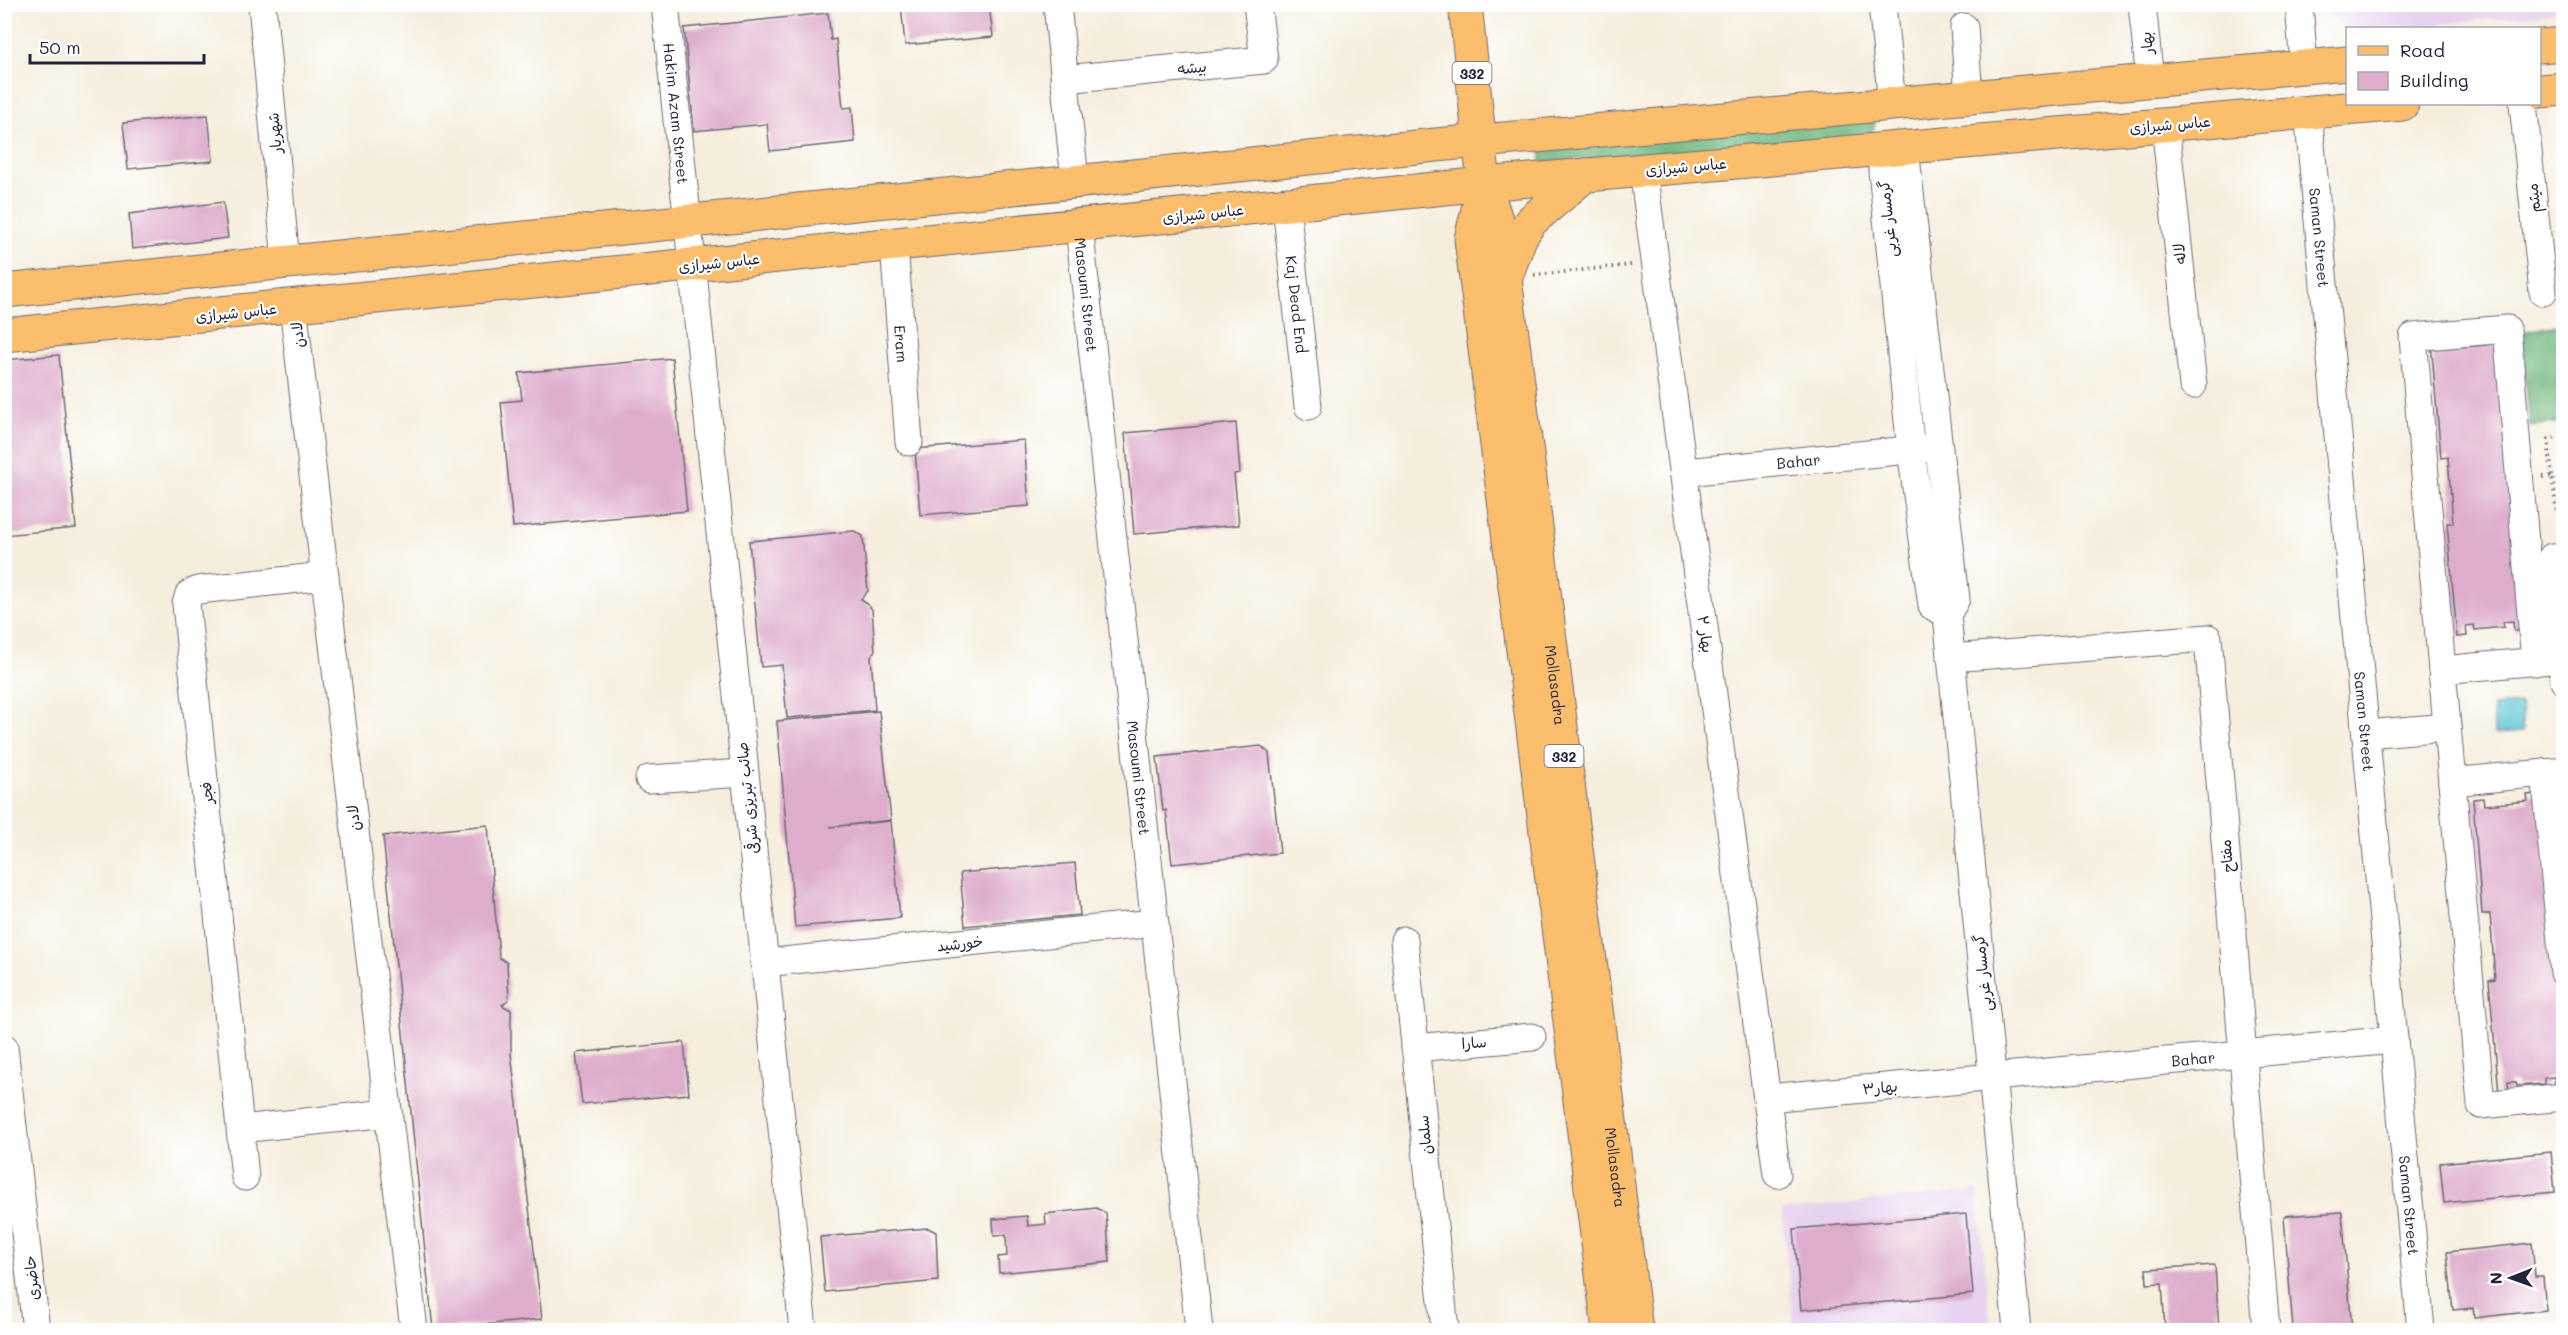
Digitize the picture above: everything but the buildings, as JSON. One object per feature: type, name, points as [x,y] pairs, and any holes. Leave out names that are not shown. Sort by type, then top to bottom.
[{"type":"main road","name":"Mollasadra","points":[[1465,4],[1484,184],[1498,228],[1505,278],[1636,1330]]},
{"type":"main road","points":[[2541,46],[2564,44]]},
{"type":"main road","points":[[4,291],[1480,141],[2346,63]]},
{"type":"main road","points":[[2541,91],[2564,89]]},
{"type":"main road","points":[[1892,104],[1896,148]]},
{"type":"main road","name":"عباس شیرازی","points":[[4,335],[1484,184],[2390,105]]},
{"type":"main road","points":[[1532,136],[1525,145],[1523,159],[1527,170],[1540,179]]},
{"type":"main road","points":[[1505,278],[1520,238],[1530,222],[1585,175]]},
{"type":"main road","name":"Mollasadra","points":[[1484,184],[1471,239],[1609,1330]]},
{"type":"street","name":"شهریار","points":[[262,4],[286,262]]},
{"type":"street","name":"Hakim Azam Street","points":[[665,4],[692,265]]},
{"type":"street","points":[[1057,4],[1075,181]]},
{"type":"street","name":"بیشه","points":[[1064,79],[1264,60],[1257,4]]},
{"type":"street","points":[[1882,4],[1892,104]]},
{"type":"street","name":"بهار","points":[[2142,4],[2150,81]]},
{"type":"street","points":[[2299,4],[2304,67]]},
{"type":"street","points":[[1964,27],[1969,97]]},
{"type":"street","name":"میثم","points":[[2523,105],[2543,292]]},
{"type":"street","name":"Saman Street","points":[[2308,112],[2421,1330]]},
{"type":"street","name":"لاله","points":[[2165,124],[2193,384]]},
{"type":"street","name":"گرمسار غربی","points":[[1947,615],[1932,606],[1911,450],[1882,170],[1896,148],[1907,166],[1956,599],[1947,615],[2017,1330]]},
{"type":"street","name":"بهار ۲","points":[[1643,170],[1777,1174]]},
{"type":"street","name":"Kaj Dead End","points":[[1286,205],[1308,406]]},
{"type":"street","name":"Masoumi Street","points":[[1079,226],[1199,1330]]},
{"type":"street","name":"Eram","points":[[894,245],[909,442]]},
{"type":"street","name":"صائب تبریزی شرقی","points":[[692,265],[803,1330]]},
{"type":"street","name":"لادن","points":[[293,306],[414,1330]]},
{"type":"street","points":[[2553,667],[2507,329],[2413,337],[2481,1104],[2564,1097]]},
{"type":"street","name":"Bahar","points":[[1685,472],[1939,447]]},
{"type":"street","points":[[2553,667],[2552,557],[2564,556]]},
{"type":"street","name":"فجر","points":[[245,1177],[186,604],[189,594],[198,590],[325,576]]},
{"type":"street","name":"مفتاح","points":[[1951,658],[2208,638],[2266,1330]]},
{"type":"street","points":[[2442,670],[2553,667]]},
{"type":"street","points":[[2366,734],[2447,727]]},
{"type":"street","points":[[2452,782],[2554,772],[2564,973]]},
{"type":"street","points":[[649,779],[744,773]]},
{"type":"street","name":"خورشید","points":[[764,963],[1155,923]]},
{"type":"street","name":"سلمان","points":[[1404,940],[1445,1330]]},
{"type":"street","name":"سارا","points":[[1415,1048],[1532,1037]]},
{"type":"street","name":"Bahar","points":[[1992,1077],[2394,1040]]},
{"type":"street","name":"حاضری","points":[[4,1047],[36,1330]]},
{"type":"street","name":"بهار۳","points":[[1767,1098],[1992,1077]]},
{"type":"street","points":[[241,1129],[388,1113]]},
{"type":"path","points":[[1505,278],[1656,263]]},
{"type":"path","points":[[2552,476],[2548,439],[2564,437]]},
{"type":"shaded area","points":[[2563,4],[2563,12],[2405,27],[2346,27],[2346,29],[2319,9],[2319,5]]},
{"type":"shaded area","points":[[1977,1190],[1991,1330],[1794,1330],[1782,1210]]},
{"type":"green space","points":[[1866,116],[1875,123],[1872,133],[1863,139],[1541,162],[1541,146]]},
{"type":"green space","points":[[2563,324],[2563,422],[2530,426],[2521,332]]},
{"type":"water","points":[[2521,704],[2523,732],[2494,734],[2493,706]]}]
